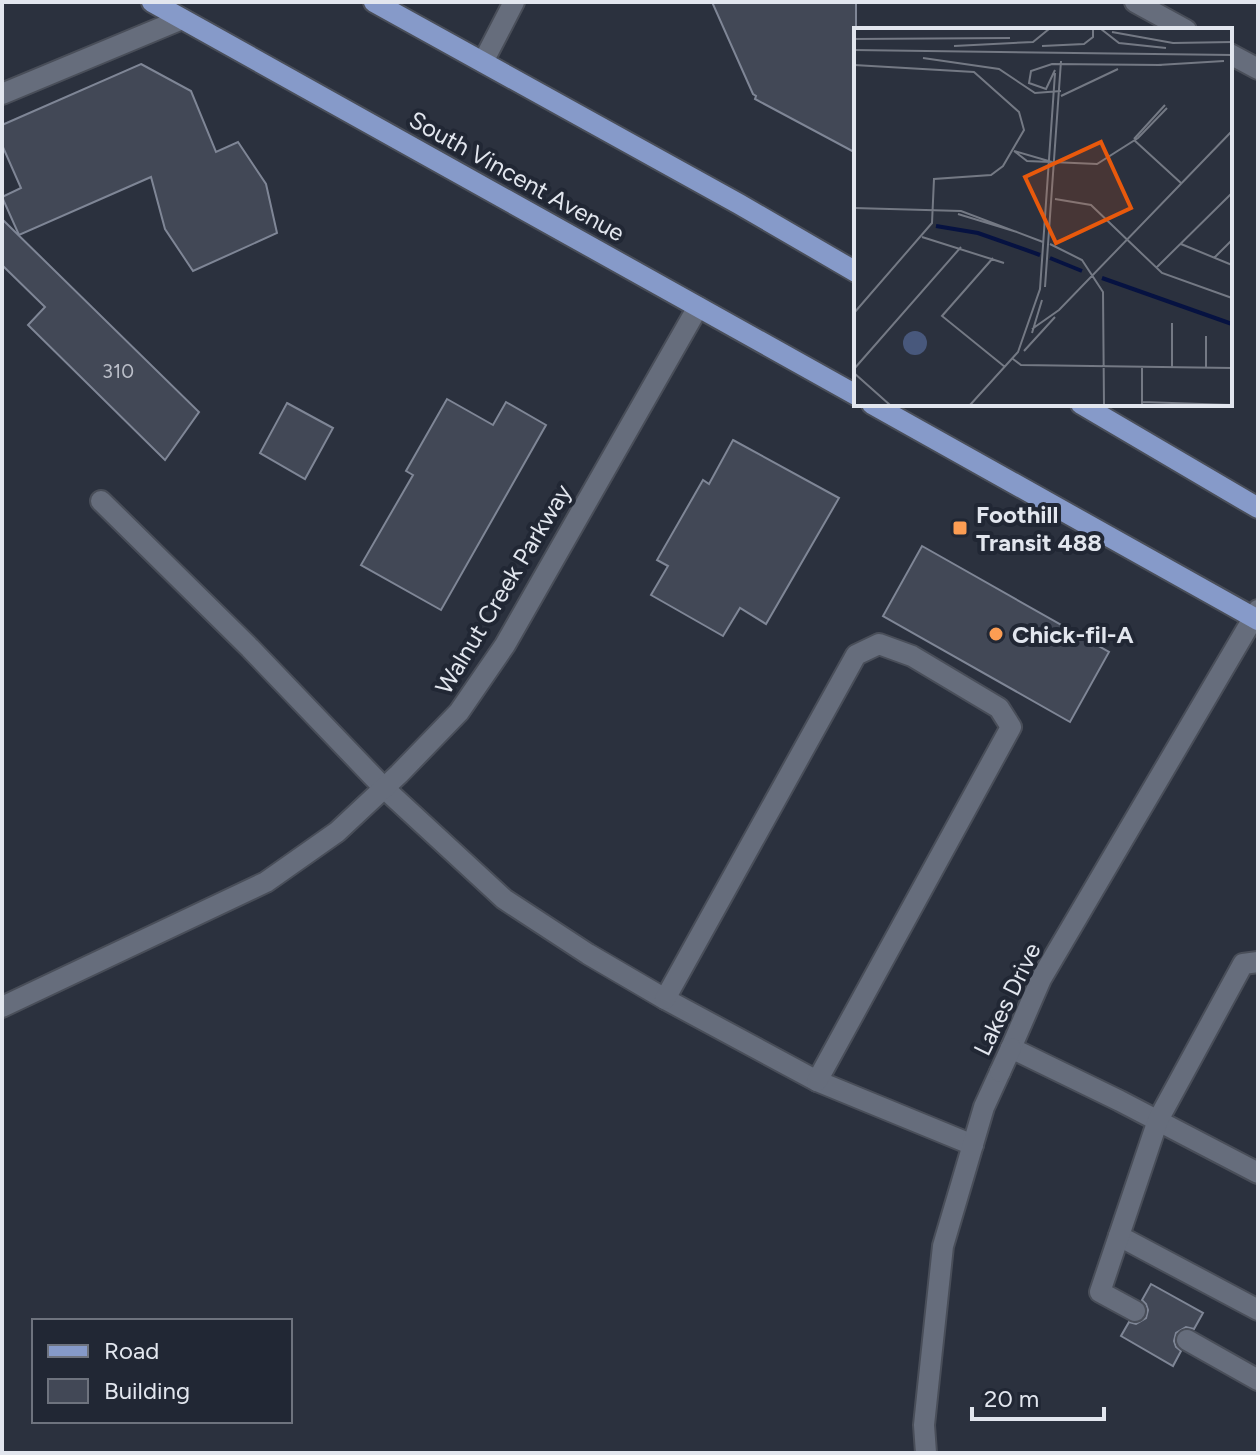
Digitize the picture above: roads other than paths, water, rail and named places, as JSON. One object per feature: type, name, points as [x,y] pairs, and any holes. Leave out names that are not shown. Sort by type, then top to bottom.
[{"type":"main road","name":"South Vincent Avenue","points":[[152,2],[854,394]]},
{"type":"main road","points":[[374,2],[854,271]]},
{"type":"main road","points":[[876,406],[1257,616]]},
{"type":"main road","points":[[1084,406],[1258,508]]},
{"type":"street","points":[[483,62],[514,2]]},
{"type":"street","points":[[1135,2],[1182,28]]},
{"type":"street","points":[[2,94],[182,19]]},
{"type":"street","points":[[1232,55],[1258,69]]},
{"type":"street","name":"Walnut Creek Parkway","points":[[2,1007],[266,882],[337,832],[384,788],[459,712],[505,645],[698,307]]},
{"type":"street","points":[[101,501],[250,648],[384,788],[504,899],[588,954],[665,999],[817,1081],[973,1145]]},
{"type":"street","name":"Lakes Drive","points":[[926,1453],[924,1425],[943,1246],[984,1107],[1041,979],[1257,616]]},
{"type":"street","points":[[665,999],[856,655],[879,644],[912,656],[999,708],[1011,727],[817,1081]]},
{"type":"street","points":[[1135,1311],[1100,1292],[1158,1120],[1243,964],[1258,962]]},
{"type":"street","points":[[1011,1048],[1258,1173]]},
{"type":"street","points":[[1119,1236],[1258,1310]]},
{"type":"street","points":[[1187,1340],[1258,1380]]},
{"type":"place","name":"Foothill Transit 488","points":[[960,528]]},
{"type":"place","name":"Chick-fil-A","points":[[996,634]]}]
